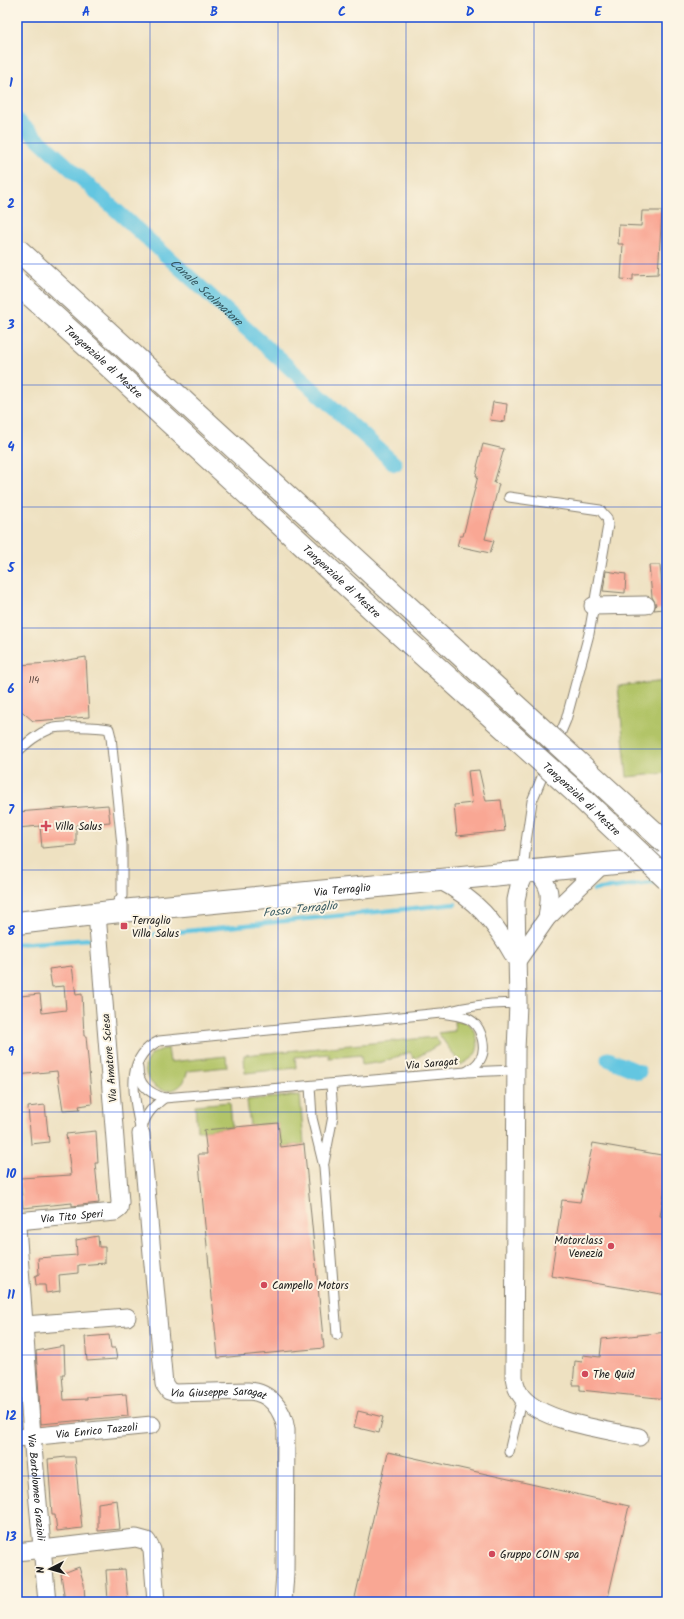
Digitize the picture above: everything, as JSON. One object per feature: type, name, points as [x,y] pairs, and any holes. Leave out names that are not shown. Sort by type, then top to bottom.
[{"type":"main road","points":[[17,249],[667,844]]},
{"type":"main road","name":"Tangenziale di Mestre","points":[[17,283],[384,620],[572,789],[667,879]]},
{"type":"main road","name":"Via Terraglio","points":[[17,923],[104,913],[667,858]]},
{"type":"street","points":[[593,606],[646,605]]},
{"type":"street","points":[[517,961],[547,918],[602,865]]},
{"type":"street","points":[[547,918],[549,891],[545,880],[531,872],[519,886],[516,900],[515,935],[518,1004],[516,1070],[514,1377],[516,1389],[522,1397],[544,1413],[562,1419],[639,1437]]},
{"type":"street","points":[[439,880],[457,889],[492,920],[517,961]]},
{"type":"street","name":"Via Amatore Sciesa","points":[[104,913],[120,1202]]},
{"type":"street","name":"Via Giuseppe Saragat","points":[[141,1134],[164,1384],[169,1390],[175,1393],[248,1391],[258,1393],[268,1397],[277,1405],[285,1420],[285,1574],[283,1602]]},
{"type":"street","name":"Via Tito Speri","points":[[17,1221],[115,1212],[119,1209],[120,1202]]},
{"type":"street","name":"Via Bartolomeo Grazioli","points":[[17,1226],[25,1325],[25,1437],[43,1550],[47,1602]]},
{"type":"street","points":[[25,1325],[127,1317]]},
{"type":"street","name":"Via Enrico Tazzoli","points":[[25,1437],[152,1425]]},
{"type":"street","points":[[17,1552],[136,1538],[147,1541],[152,1550],[156,1602]]},
{"type":"lane","points":[[509,497],[600,510],[607,518],[608,525],[589,634],[566,720],[532,801],[526,842],[531,872]]},
{"type":"lane","points":[[17,752],[35,736],[51,728],[98,727],[109,729],[111,736],[122,845],[122,896],[104,913]]},
{"type":"lane","points":[[441,1013],[469,1006],[508,1003],[518,1004]]},
{"type":"lane","name":"Via Saragat","points":[[138,1062],[150,1045],[158,1041],[441,1013],[466,1018],[473,1022],[479,1029],[482,1038],[483,1053],[480,1060],[466,1072],[164,1098]]},
{"type":"lane","points":[[138,1062],[139,1079],[145,1088],[151,1093],[164,1098],[148,1112],[143,1122],[141,1134]]},
{"type":"lane","points":[[138,1062],[134,1073],[133,1082],[141,1134]]},
{"type":"lane","points":[[466,1072],[516,1070]]},
{"type":"lane","points":[[324,1167],[333,1116],[331,1084]]},
{"type":"lane","points":[[310,1086],[312,1118],[324,1167],[337,1335]]},
{"type":"lane","points":[[509,1452],[522,1397]]},
{"type":"green space","points":[[667,681],[667,773],[627,777],[618,686]]},
{"type":"green space","points":[[454,1021],[463,1021],[467,1023],[473,1029],[478,1042],[477,1050],[474,1055],[461,1065],[438,1033],[455,1031]]},
{"type":"green space","points":[[436,1037],[440,1044],[414,1059],[410,1052],[382,1062],[362,1065],[361,1055],[329,1058],[329,1054],[295,1057],[296,1068],[245,1073],[244,1055]]},
{"type":"green space","points":[[168,1048],[170,1062],[226,1056],[227,1067],[188,1071],[183,1083],[173,1090],[164,1090],[155,1086],[148,1079],[145,1070],[147,1061],[154,1053]]},
{"type":"green space","points":[[300,1095],[304,1144],[281,1147],[278,1123],[250,1126],[247,1100]]},
{"type":"green space","points":[[230,1102],[232,1127],[197,1131],[195,1105]]},
{"type":"building","points":[[642,211],[662,211],[658,274],[633,275],[633,280],[621,279],[623,244],[618,244],[619,225],[641,226]]},
{"type":"building","points":[[493,402],[507,404],[505,422],[490,420]]},
{"type":"building","points":[[483,444],[504,449],[494,483],[499,484],[485,539],[494,541],[490,553],[457,546],[460,536],[463,536],[478,476],[476,476],[477,467]]},
{"type":"building","points":[[649,565],[660,565],[664,609],[654,610],[656,604],[652,597]]},
{"type":"building","points":[[606,571],[626,574],[625,593],[603,591]]},
{"type":"building","points":[[86,657],[89,717],[33,721],[17,707],[17,665],[51,663]]},
{"type":"building","points":[[479,770],[486,801],[501,800],[505,831],[457,836],[454,805],[472,803],[468,771]]},
{"type":"building","name":"Villa Salus","points":[[108,805],[110,822],[76,825],[76,845],[42,848],[40,826],[17,828],[17,812]]},
{"type":"building","points":[[72,966],[76,995],[82,994],[84,1036],[86,1036],[92,1104],[79,1106],[80,1109],[63,1110],[57,1071],[17,1075],[17,1004],[21,1004],[20,996],[40,994],[42,1013],[66,1010],[64,986],[52,987],[49,969]]},
{"type":"building","points":[[45,1105],[49,1142],[31,1144],[28,1107]]},
{"type":"building","name":"Campello Motors","points":[[278,1123],[281,1147],[304,1144],[324,1348],[218,1358],[198,1154],[207,1154],[204,1130]]},
{"type":"building","points":[[96,1131],[98,1163],[95,1163],[99,1203],[72,1206],[72,1203],[23,1208],[20,1178],[71,1175],[66,1134]]},
{"type":"building","name":"Motorclass Venezia","points":[[593,1143],[667,1156],[667,1179],[660,1216],[667,1217],[667,1295],[551,1276],[562,1200],[580,1202]]},
{"type":"building","points":[[98,1236],[99,1247],[105,1247],[105,1263],[78,1265],[78,1273],[59,1275],[60,1291],[46,1293],[45,1285],[36,1285],[35,1276],[39,1274],[38,1258],[77,1255],[76,1240]]},
{"type":"building","name":"The Quid","points":[[667,1332],[667,1399],[580,1390],[580,1385],[573,1385],[575,1361],[582,1362],[583,1355],[600,1357],[602,1339]]},
{"type":"building","points":[[109,1335],[111,1348],[115,1348],[117,1359],[87,1361],[85,1337]]},
{"type":"building","points":[[64,1346],[65,1374],[62,1374],[64,1400],[87,1399],[87,1397],[126,1394],[128,1416],[41,1424],[36,1351]]},
{"type":"building","points":[[358,1411],[383,1417],[379,1433],[354,1427]]},
{"type":"building","name":"Gruppo COIN spa","points":[[388,1452],[629,1506],[607,1602],[354,1602]]},
{"type":"building","points":[[75,1457],[82,1528],[57,1531],[55,1515],[52,1515],[48,1459]]},
{"type":"building","points":[[117,1500],[120,1529],[98,1531],[98,1503]]},
{"type":"building","points":[[79,1567],[84,1584],[85,1602],[65,1602],[61,1574]]},
{"type":"building","points":[[125,1569],[128,1602],[108,1602],[106,1570]]},
{"type":"waterway","name":"Canale Scolmatore","points":[[17,120],[395,464]]},
{"type":"waterway","name":"Fosso Terraglio","points":[[594,890],[660,882]]},
{"type":"waterway","name":"Fosso Terraglio","points":[[147,935],[455,904]]},
{"type":"waterway","name":"Fosso Terraglio","points":[[17,944],[92,939]]},
{"type":"waterway","name":"Canale Scolmatore","points":[[608,1059],[639,1072]]},
{"type":"place","name":"Villa Salus","points":[[46,826]]},
{"type":"place","name":"Terraglio Villa Salus","points":[[124,926]]},
{"type":"place","name":"Motorclass Venezia","points":[[611,1246]]},
{"type":"place","name":"Campello Motors","points":[[264,1285]]},
{"type":"place","name":"The Quid","points":[[585,1374]]},
{"type":"place","name":"Gruppo COIN spa","points":[[492,1554]]}]
